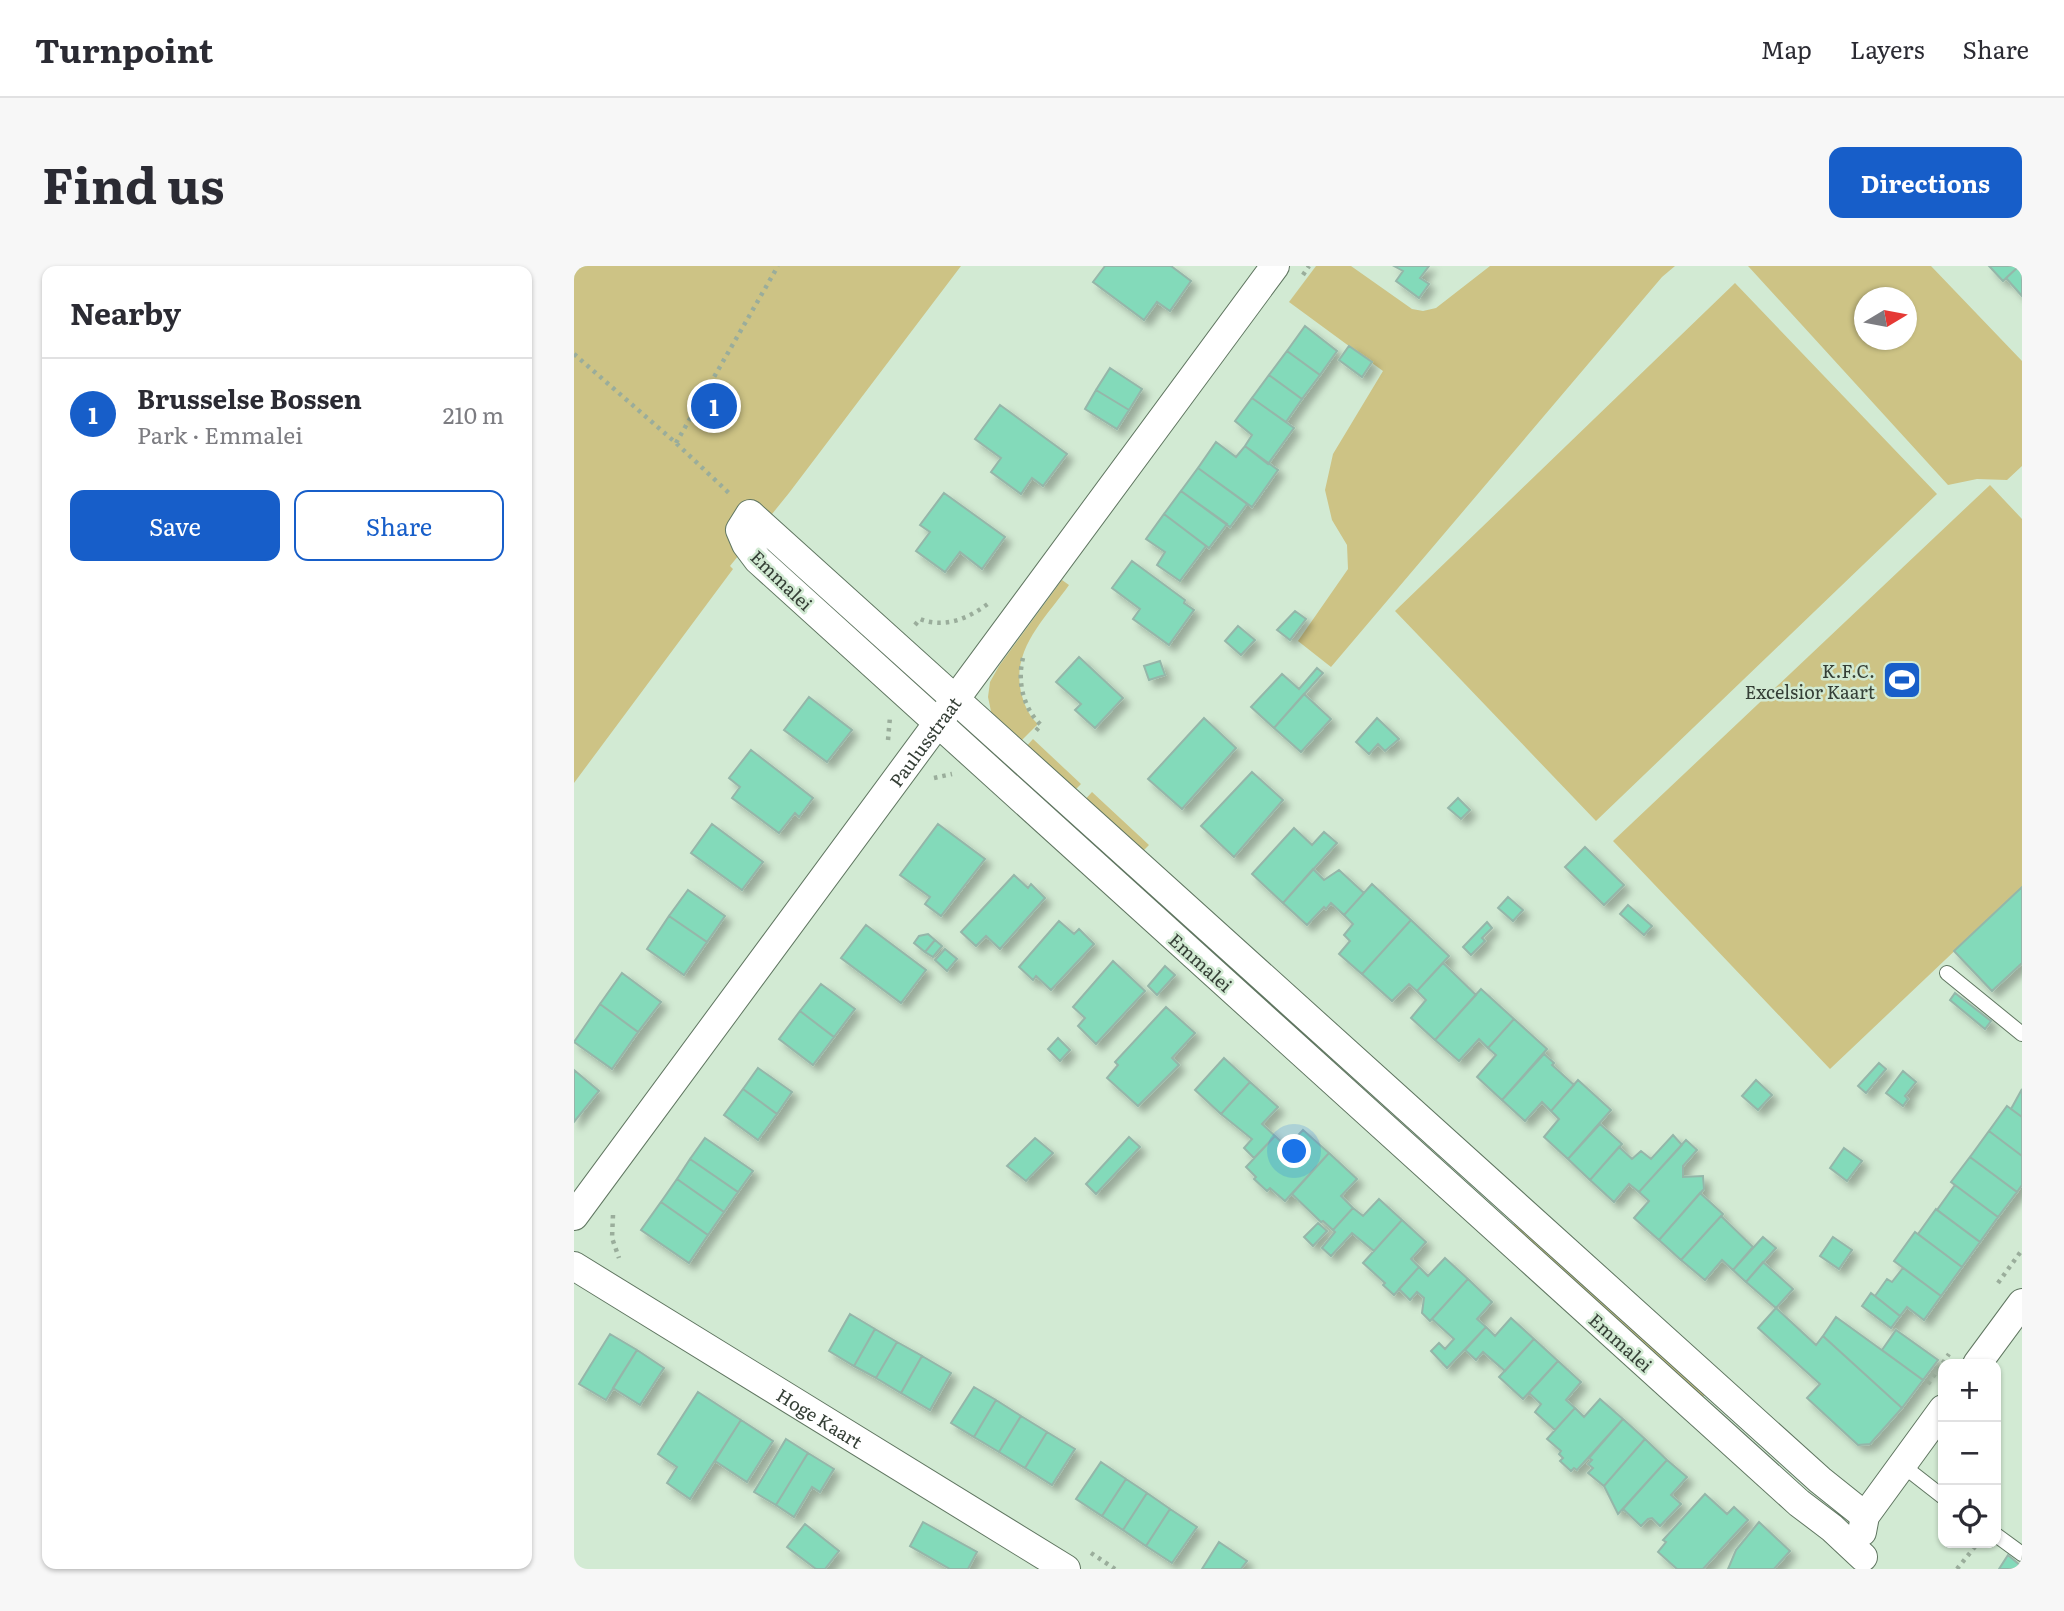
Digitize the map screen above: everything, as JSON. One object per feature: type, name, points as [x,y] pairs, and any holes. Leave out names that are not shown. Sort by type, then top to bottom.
[{"type":"street","name":"Paulusstraat","points":[[574,1216],[1275,266]]},
{"type":"street","name":"Emmalei","points":[[1864,1563],[758,560],[740,530],[750,514],[1811,1471],[1865,1516]]},
{"type":"street","name":"Hoge Kaart","points":[[574,1266],[1066,1569]]},
{"type":"street","points":[[1981,1359],[2022,1303]]},
{"type":"street","points":[[1864,1563],[1861,1536],[1865,1516],[1902,1465],[1932,1401]]},
{"type":"lane","points":[[1947,973],[2022,1034]]},
{"type":"lane","points":[[1902,1465],[1938,1493]]},
{"type":"lane","points":[[2001,1539],[2022,1554]]},
{"type":"path","points":[[677,443],[778,266]]},
{"type":"path","points":[[1301,277],[1309,266]]},
{"type":"path","points":[[574,354],[677,443],[750,514]]},
{"type":"path","points":[[912,629],[920,619],[931,623],[956,621],[978,611],[998,594]]},
{"type":"path","points":[[1027,648],[1020,669],[1021,682],[1029,709],[1041,725],[1032,734],[1039,740]]},
{"type":"path","points":[[1998,1283],[2022,1250]]},
{"type":"path","points":[[1932,1401],[1952,1349]]},
{"type":"path","points":[[1957,1569],[1975,1548]]},
{"type":"shaded area","points":[[574,266],[961,266],[789,493],[730,566],[733,569],[574,783]]},
{"type":"shaded area","points":[[1316,266],[1351,266],[1412,309],[1423,311],[1436,308],[1490,266],[1675,266],[1662,277],[1331,667],[1298,641],[1348,569],[1347,545],[1332,520],[1325,490],[1333,454],[1383,371],[1289,302]]},
{"type":"shaded area","points":[[1748,266],[1931,266],[2022,361],[2022,466],[2007,480],[1977,479],[1948,485]]},
{"type":"shaded area","points":[[1735,283],[1937,494],[1596,821],[1395,611]]},
{"type":"shaded area","name":"K.F.C. Excelsior Kaart","points":[[1990,485],[2022,519],[2022,887],[1830,1069],[1613,841]]},
{"type":"shaded area","points":[[1062,580],[1069,585],[1040,623],[1020,664],[1022,696],[1028,712],[1038,724],[1018,744],[992,716],[988,697],[990,682]]},
{"type":"shaded area","points":[[1033,739],[1081,784],[1071,794],[1023,750]]},
{"type":"shaded area","points":[[1092,792],[1149,845],[1139,855],[1082,803]]},
{"type":"shaded area","points":[[1515,1222],[1706,1394],[1701,1398],[1512,1227]]},
{"type":"building","points":[[1105,266],[1171,266],[1191,281],[1170,311],[1157,302],[1144,320],[1093,282]]},
{"type":"building","points":[[1394,266],[1429,266],[1420,278],[1429,284],[1419,298],[1396,281],[1403,271]]},
{"type":"building","points":[[1989,266],[2019,266],[2003,281]]},
{"type":"building","points":[[2022,266],[2022,296],[2006,278]]},
{"type":"building","points":[[1305,326],[1337,351],[1320,375],[1287,351]]},
{"type":"building","points":[[1349,346],[1372,362],[1362,377],[1339,360]]},
{"type":"building","points":[[1287,351],[1320,375],[1302,399],[1269,375]]},
{"type":"building","points":[[1110,368],[1142,389],[1129,410],[1096,390]]},
{"type":"building","points":[[1269,375],[1302,399],[1286,422],[1252,398]]},
{"type":"building","points":[[1096,390],[1129,410],[1117,429],[1085,409]]},
{"type":"building","points":[[1252,398],[1294,428],[1268,464],[1245,446],[1252,435],[1235,421]]},
{"type":"building","points":[[1000,405],[1067,454],[1043,486],[1032,478],[1021,494],[991,472],[1001,458],[975,439]]},
{"type":"building","points":[[1216,442],[1236,457],[1245,446],[1278,470],[1252,507],[1198,468]]},
{"type":"building","points":[[1198,468],[1247,504],[1230,527],[1181,491]]},
{"type":"building","points":[[1181,491],[1227,524],[1209,548],[1164,514]]},
{"type":"building","points":[[944,493],[1005,537],[982,569],[960,552],[945,572],[916,551],[930,532],[920,525]]},
{"type":"building","points":[[1164,514],[1206,546],[1180,581],[1157,565],[1165,552],[1146,539]]},
{"type":"building","points":[[1132,561],[1185,600],[1184,603],[1194,610],[1169,645],[1133,619],[1140,609],[1112,588]]},
{"type":"building","points":[[1295,611],[1306,619],[1290,640],[1277,630]]},
{"type":"building","points":[[1238,626],[1255,640],[1241,655],[1225,641]]},
{"type":"building","points":[[1079,657],[1123,698],[1095,728],[1075,710],[1081,704],[1056,682]]},
{"type":"building","points":[[1160,661],[1165,675],[1149,680],[1144,666]]},
{"type":"building","points":[[1317,668],[1323,673],[1274,728],[1251,707],[1282,674],[1299,689]]},
{"type":"building","points":[[1304,694],[1331,719],[1301,752],[1274,728]]},
{"type":"building","points":[[809,697],[852,730],[827,762],[784,730]]},
{"type":"building","points":[[1204,718],[1236,748],[1182,809],[1148,779]]},
{"type":"building","points":[[1377,718],[1399,739],[1385,751],[1378,744],[1369,754],[1356,742]]},
{"type":"building","points":[[751,750],[813,798],[799,817],[795,813],[779,833],[732,798],[740,787],[729,778]]},
{"type":"building","points":[[1252,772],[1283,800],[1234,857],[1201,826]]},
{"type":"building","points":[[1458,798],[1470,810],[1461,819],[1448,808]]},
{"type":"building","points":[[712,824],[763,862],[742,890],[691,853]]},
{"type":"building","points":[[938,824],[985,859],[941,916],[925,904],[930,897],[900,875]]},
{"type":"building","points":[[1294,828],[1312,845],[1324,832],[1337,843],[1283,903],[1252,874]]},
{"type":"building","points":[[1585,847],[1624,885],[1604,905],[1565,867]]},
{"type":"building","points":[[1313,869],[1324,880],[1339,870],[1364,893],[1344,915],[1331,903],[1307,925],[1283,903]]},
{"type":"building","points":[[1014,875],[1028,888],[1031,884],[1045,898],[1000,949],[986,936],[976,946],[961,932]]},
{"type":"building","points":[[1372,884],[1411,920],[1362,974],[1339,954],[1350,941],[1344,935],[1353,924],[1344,915]]},
{"type":"building","points":[[2022,887],[2022,963],[1992,991],[1954,951]]},
{"type":"building","points":[[688,890],[725,916],[707,942],[669,916]]},
{"type":"building","points":[[1508,897],[1523,910],[1513,921],[1498,908]]},
{"type":"building","points":[[1628,905],[1652,926],[1644,935],[1620,914]]},
{"type":"building","points":[[669,916],[707,942],[684,975],[647,949]]},
{"type":"building","points":[[1411,920],[1449,956],[1417,991],[1409,984],[1392,1001],[1362,974]]},
{"type":"building","points":[[1059,921],[1074,934],[1079,929],[1094,944],[1051,990],[1036,976],[1033,980],[1019,967]]},
{"type":"building","points":[[1487,922],[1492,928],[1482,938],[1485,941],[1471,955],[1463,947]]},
{"type":"building","points":[[866,925],[926,970],[901,1003],[841,958]]},
{"type":"building","points":[[928,934],[935,940],[925,952],[914,943],[919,936]]},
{"type":"building","points":[[935,940],[942,946],[933,957],[925,952]]},
{"type":"building","points":[[945,949],[957,959],[947,971],[935,960]]},
{"type":"building","points":[[1113,961],[1145,991],[1096,1044],[1078,1026],[1085,1018],[1073,1007]]},
{"type":"building","points":[[1443,963],[1476,995],[1435,1040],[1411,1018],[1426,1000],[1417,991]]},
{"type":"building","points":[[1165,966],[1175,975],[1157,995],[1148,986]]},
{"type":"building","points":[[622,973],[661,1002],[638,1032],[600,1004]]},
{"type":"building","points":[[821,984],[855,1009],[834,1037],[800,1011]]},
{"type":"building","points":[[1481,989],[1514,1019],[1488,1048],[1479,1039],[1459,1061],[1435,1040]]},
{"type":"building","points":[[1955,993],[1991,1021],[1985,1029],[1950,1000]]},
{"type":"building","points":[[600,1004],[638,1032],[612,1069],[574,1042]]},
{"type":"building","points":[[1166,1007],[1195,1033],[1172,1058],[1179,1065],[1138,1106],[1107,1078],[1118,1065],[1115,1062]]},
{"type":"building","points":[[800,1011],[834,1037],[813,1065],[779,1039]]},
{"type":"building","points":[[1514,1019],[1547,1049],[1502,1100],[1477,1077],[1496,1055],[1488,1048]]},
{"type":"building","points":[[1058,1038],[1070,1050],[1060,1061],[1048,1049]]},
{"type":"building","points":[[1544,1054],[1574,1085],[1551,1111],[1542,1102],[1525,1121],[1502,1100]]},
{"type":"building","points":[[1224,1058],[1250,1082],[1221,1114],[1195,1090]]},
{"type":"building","points":[[1879,1063],[1886,1069],[1866,1093],[1858,1086]]},
{"type":"building","points":[[758,1068],[792,1092],[777,1114],[743,1089]]},
{"type":"building","points":[[574,1070],[599,1091],[574,1122]]},
{"type":"building","points":[[1903,1071],[1916,1082],[1905,1096],[1908,1099],[1903,1106],[1886,1093]]},
{"type":"building","points":[[1578,1080],[1611,1110],[1568,1159],[1544,1137],[1559,1119],[1551,1111]]},
{"type":"building","points":[[1756,1080],[1772,1095],[1758,1110],[1742,1096]]},
{"type":"building","points":[[1250,1082],[1278,1107],[1262,1124],[1275,1136],[1254,1158],[1244,1148],[1252,1139],[1221,1114]]},
{"type":"building","points":[[743,1089],[777,1114],[758,1140],[724,1115]]},
{"type":"building","points":[[2022,1089],[2022,1117],[2011,1109]]},
{"type":"building","points":[[2007,1106],[2022,1117],[2022,1156],[1989,1131]]},
{"type":"building","points":[[1600,1124],[1622,1144],[1590,1180],[1568,1159]]},
{"type":"building","points":[[1303,1130],[1329,1153],[1285,1201],[1270,1188],[1267,1191],[1246,1167],[1275,1136],[1287,1147]]},
{"type":"building","points":[[1989,1131],[2022,1156],[2022,1185],[2017,1192],[1970,1157]]},
{"type":"building","points":[[1673,1135],[1682,1145],[1639,1192],[1629,1184],[1614,1202],[1590,1180],[1619,1147],[1632,1159],[1641,1151],[1651,1159]]},
{"type":"building","points":[[1129,1137],[1140,1147],[1096,1194],[1086,1184]]},
{"type":"building","points":[[705,1138],[753,1171],[738,1192],[690,1159]]},
{"type":"building","points":[[1035,1138],[1053,1153],[1026,1181],[1007,1166]]},
{"type":"building","points":[[1686,1140],[1697,1150],[1683,1166],[1683,1177],[1703,1176],[1704,1189],[1659,1240],[1634,1218],[1649,1201],[1639,1192]]},
{"type":"building","points":[[1844,1148],[1862,1161],[1847,1181],[1830,1168]]},
{"type":"building","points":[[1329,1153],[1357,1179],[1341,1196],[1353,1208],[1333,1230],[1292,1194]]},
{"type":"building","points":[[1970,1157],[2017,1192],[1998,1217],[1951,1182]]},
{"type":"building","points":[[690,1159],[738,1192],[724,1212],[677,1179]]},
{"type":"building","points":[[677,1179],[724,1212],[708,1235],[661,1202]]},
{"type":"building","points":[[1955,1185],[1998,1217],[1980,1242],[1937,1210]]},
{"type":"building","points":[[1700,1193],[1723,1214],[1681,1260],[1659,1240]]},
{"type":"building","points":[[1379,1199],[1402,1220],[1374,1251],[1352,1233],[1331,1256],[1322,1248],[1335,1232],[1333,1230],[1353,1208],[1363,1216]]},
{"type":"building","points":[[661,1202],[708,1235],[689,1263],[641,1230]]},
{"type":"building","points":[[1936,1209],[1980,1242],[1962,1267],[1918,1234]]},
{"type":"building","points":[[1721,1216],[1753,1247],[1733,1270],[1722,1260],[1705,1280],[1681,1260]]},
{"type":"building","points":[[1402,1220],[1426,1242],[1411,1259],[1419,1267],[1394,1295],[1363,1263]]},
{"type":"building","points":[[1318,1223],[1327,1231],[1313,1246],[1304,1237]]},
{"type":"building","points":[[1915,1232],[1962,1267],[1941,1296],[1894,1261]]},
{"type":"building","points":[[1763,1237],[1776,1248],[1746,1282],[1733,1270]]},
{"type":"building","points":[[1833,1237],[1852,1250],[1839,1269],[1820,1256]]},
{"type":"building","points":[[1445,1258],[1468,1279],[1430,1321],[1422,1313],[1424,1298],[1417,1292],[1410,1300],[1399,1289],[1419,1267],[1428,1276]]},
{"type":"building","points":[[1763,1262],[1793,1289],[1776,1308],[1746,1282]]},
{"type":"building","points":[[1903,1268],[1941,1296],[1924,1320],[1907,1307],[1900,1316],[1875,1296],[1887,1279],[1892,1282]]},
{"type":"building","points":[[1468,1279],[1492,1302],[1477,1319],[1486,1327],[1447,1368],[1431,1351],[1439,1343],[1445,1349],[1454,1339],[1432,1319]]},
{"type":"building","points":[[1871,1293],[1900,1316],[1891,1328],[1862,1306]]},
{"type":"building","points":[[1776,1308],[1816,1345],[1823,1336],[1902,1408],[1870,1444],[1858,1445],[1807,1398],[1820,1384],[1758,1328]]},
{"type":"building","points":[[850,1314],[875,1329],[854,1366],[829,1351]]},
{"type":"building","points":[[1836,1317],[1923,1380],[1902,1408],[1823,1336]]},
{"type":"building","points":[[1511,1318],[1534,1339],[1505,1371],[1483,1352],[1476,1360],[1465,1350],[1486,1327],[1495,1336]]},
{"type":"building","points":[[875,1329],[897,1342],[876,1378],[854,1366]]},
{"type":"building","points":[[1896,1330],[1938,1360],[1923,1380],[1882,1350]]},
{"type":"building","points":[[610,1334],[637,1350],[606,1400],[579,1384]]},
{"type":"building","points":[[1534,1339],[1558,1361],[1523,1399],[1499,1377]]},
{"type":"building","points":[[897,1342],[922,1356],[901,1393],[876,1378]]},
{"type":"building","points":[[637,1350],[664,1368],[640,1405],[613,1388]]},
{"type":"building","points":[[922,1356],[951,1373],[930,1410],[901,1393]]},
{"type":"building","points":[[1558,1361],[1581,1382],[1566,1400],[1575,1408],[1555,1430],[1535,1412],[1541,1404],[1529,1393]]},
{"type":"building","points":[[974,1387],[996,1400],[974,1437],[951,1423]]},
{"type":"building","points":[[698,1392],[741,1420],[690,1499],[667,1483],[677,1467],[658,1454]]},
{"type":"building","points":[[1600,1399],[1623,1419],[1577,1470],[1574,1468],[1571,1471],[1560,1461],[1563,1458],[1559,1454],[1561,1451],[1547,1439],[1575,1408],[1584,1417]]},
{"type":"building","points":[[996,1400],[1021,1416],[999,1452],[974,1437]]},
{"type":"building","points":[[1021,1416],[1047,1432],[1025,1468],[999,1452]]},
{"type":"building","points":[[1623,1419],[1645,1439],[1604,1486],[1588,1473],[1593,1468],[1588,1464],[1592,1460],[1589,1458]]},
{"type":"building","points":[[741,1420],[773,1441],[747,1482],[715,1461]]},
{"type":"building","points":[[1047,1432],[1075,1449],[1052,1485],[1025,1468]]},
{"type":"building","points":[[786,1439],[808,1453],[776,1505],[754,1492]]},
{"type":"building","points":[[1645,1439],[1667,1460],[1618,1514],[1604,1486]]},
{"type":"building","points":[[808,1453],[834,1469],[820,1492],[812,1487],[794,1517],[776,1505]]},
{"type":"building","points":[[1667,1460],[1687,1477],[1671,1495],[1681,1504],[1660,1526],[1652,1518],[1641,1526],[1623,1509]]},
{"type":"building","points":[[1101,1462],[1126,1479],[1102,1516],[1076,1499]]},
{"type":"building","points":[[1126,1479],[1147,1493],[1123,1530],[1102,1516]]},
{"type":"building","points":[[1147,1493],[1170,1509],[1146,1546],[1123,1530]]},
{"type":"building","points":[[1705,1494],[1727,1514],[1734,1507],[1748,1520],[1703,1569],[1677,1569],[1658,1552],[1666,1542],[1663,1540]]},
{"type":"building","points":[[1170,1509],[1197,1527],[1172,1563],[1146,1546]]},
{"type":"building","points":[[923,1522],[977,1552],[968,1569],[950,1569],[910,1546]]},
{"type":"building","points":[[1759,1522],[1790,1551],[1774,1569],[1728,1569],[1736,1550]]},
{"type":"building","points":[[805,1524],[839,1551],[825,1569],[816,1569],[787,1547]]},
{"type":"building","points":[[1219,1542],[1247,1561],[1241,1569],[1202,1569]]},
{"type":"building","points":[[2008,1555],[2022,1567],[2022,1569],[1999,1569]]},
{"type":"place","name":"Brusselse Bossen","points":[[714,406]]},
{"type":"place","name":"K.F.C. Excelsior Kaart","points":[[1902,680]]}]
